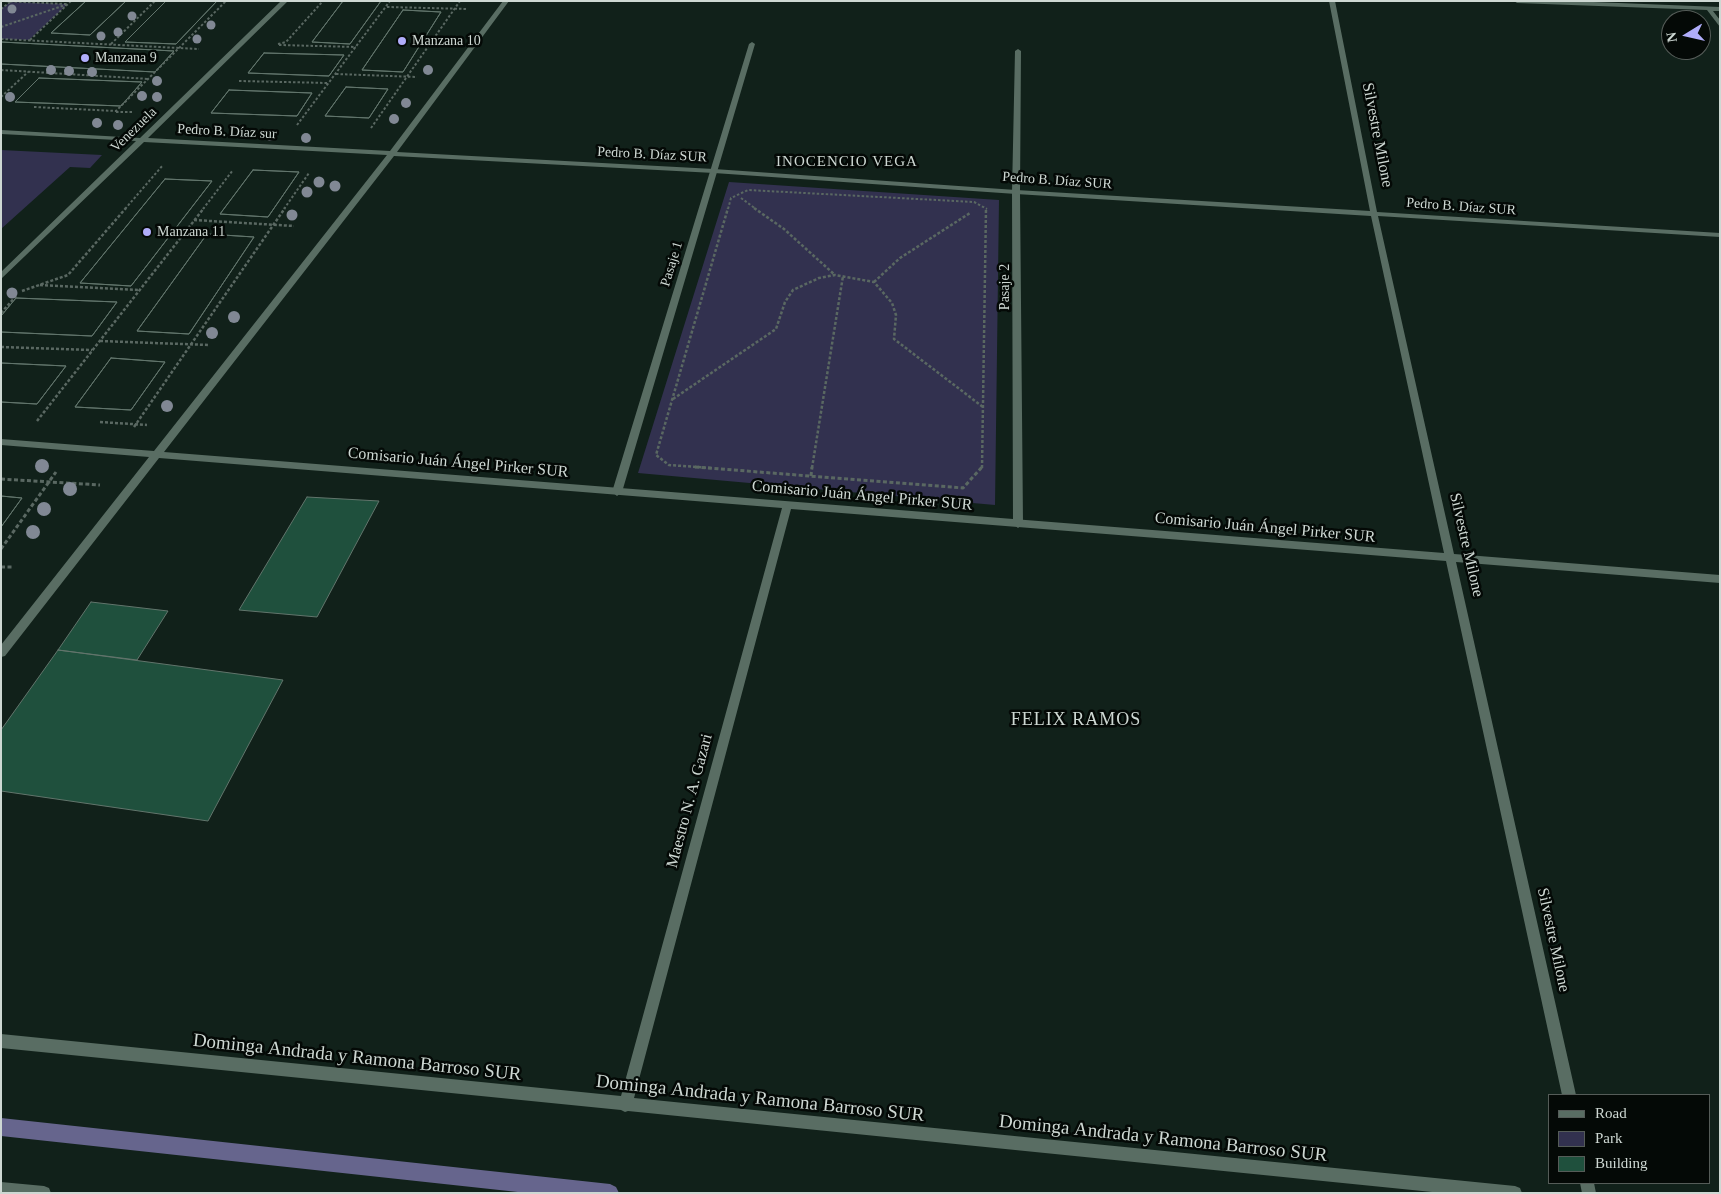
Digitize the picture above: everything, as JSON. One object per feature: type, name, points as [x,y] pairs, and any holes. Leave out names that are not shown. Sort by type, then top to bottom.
[{"type":"street","name":"Venezuela","points":[[1,277],[285,1]]},
{"type":"street","points":[[1,653],[392,153],[506,1]]},
{"type":"street","name":"Silvestre Milone","points":[[1332,1],[1374,214],[1452,558],[1568,1094]]},
{"type":"street","points":[[1517,1],[1720,10]]},
{"type":"street","points":[[1709,9],[1720,25]]},
{"type":"street","name":"Pasaje 1","points":[[617,492],[752,44]]},
{"type":"street","name":"Pasaje 2","points":[[1018,51],[1016,192],[1018,524]]},
{"type":"street","name":"Pedro B. Díaz sur","points":[[1,132],[392,153]]},
{"type":"street","name":"Pedro B. Díaz SUR","points":[[392,153],[714,171],[1016,192],[1720,235]]},
{"type":"street","name":"Comisario Juán Ángel Pirker SUR","points":[[1,442],[1720,579]]},
{"type":"street","name":"Maestro N. A. Gazari","points":[[625,1105],[787,505]]},
{"type":"street","name":"Dominga Andrada y Ramona Barroso SUR","points":[[1,1041],[1515,1193]]},
{"type":"street","points":[[1,1188],[44,1193]]},
{"type":"path","points":[[29,40],[72,1]]},
{"type":"path","points":[[110,45],[154,1]]},
{"type":"path","points":[[30,107],[116,111],[226,1]]},
{"type":"path","points":[[280,147],[390,1]]},
{"type":"path","points":[[354,151],[460,1]]},
{"type":"path","points":[[1,2],[68,4]]},
{"type":"path","points":[[1,9],[10,2]]},
{"type":"path","points":[[1,26],[68,4]]},
{"type":"path","points":[[386,7],[468,9]]},
{"type":"path","points":[[1,39],[200,49]]},
{"type":"path","points":[[273,45],[356,47]]},
{"type":"path","points":[[1,70],[149,78]]},
{"type":"path","points":[[1,97],[28,72]]},
{"type":"path","points":[[336,74],[448,78]]},
{"type":"path","points":[[204,80],[329,83]]},
{"type":"path","points":[[1,312],[20,292],[68,275],[182,143]]},
{"type":"path","points":[[20,443],[251,146]]},
{"type":"path","points":[[118,450],[324,150]]},
{"type":"path","points":[[748,190],[974,202],[988,208],[982,468],[963,488],[669,465],[656,455],[731,198],[737,195],[748,190]]},
{"type":"path","points":[[737,195],[784,229],[835,275]]},
{"type":"path","points":[[874,282],[900,258],[982,206]]},
{"type":"path","points":[[193,220],[294,226]]},
{"type":"path","points":[[672,400],[776,329],[785,302],[794,290],[818,278],[835,275],[874,282],[892,303],[896,315],[894,339],[984,407]]},
{"type":"path","points":[[811,476],[843,276]]},
{"type":"path","points":[[37,285],[140,290]]},
{"type":"path","points":[[100,340],[240,346]]},
{"type":"path","points":[[1,347],[92,350]]},
{"type":"path","points":[[1,549],[74,447]]},
{"type":"path","points":[[1,479],[130,487]]},
{"type":"path","points":[[1,567],[13,567]]},
{"type":"green space","points":[[10,2],[68,4],[29,40],[1,39],[1,9]]},
{"type":"green space","points":[[1,150],[102,155],[90,168],[70,167],[1,229]]},
{"type":"green space","points":[[729,182],[999,200],[995,505],[638,473]]},
{"type":"building","name":"Manzana 9","points":[[86,1],[126,1],[90,35],[51,33]]},
{"type":"building","name":"Manzana 9","points":[[86,1],[126,1],[90,35],[51,33]]},
{"type":"building","name":"Manzana 9","points":[[166,1],[217,1],[176,44],[125,42]]},
{"type":"building","name":"Manzana 9","points":[[166,1],[217,1],[176,44],[125,42]]},
{"type":"building","name":"Manzana 10","points":[[343,1],[381,1],[350,44],[312,42]]},
{"type":"building","name":"Manzana 10","points":[[343,1],[381,1],[350,44],[312,42]]},
{"type":"building","name":"Manzana 10","points":[[403,10],[441,12],[403,72],[362,70]]},
{"type":"building","name":"Manzana 10","points":[[403,10],[441,12],[403,72],[362,70]]},
{"type":"building","name":"Manzana 9","points":[[1,42],[174,51],[155,72],[1,64]]},
{"type":"building","name":"Manzana 9","points":[[1,42],[174,51],[155,72],[1,64]]},
{"type":"building","points":[[264,53],[344,55],[329,76],[248,73]]},
{"type":"building","points":[[264,53],[344,55],[329,76],[248,73]]},
{"type":"building","name":"Manzana 9","points":[[39,78],[142,82],[121,106],[15,102]]},
{"type":"building","name":"Manzana 9","points":[[39,78],[142,82],[121,106],[15,102]]},
{"type":"building","name":"Manzana 10","points":[[346,87],[388,89],[369,118],[325,116]]},
{"type":"building","name":"Manzana 10","points":[[346,87],[388,89],[369,118],[325,116]]},
{"type":"building","points":[[229,90],[312,93],[297,116],[211,113]]},
{"type":"building","points":[[229,90],[312,93],[297,116],[211,113]]},
{"type":"building","name":"Manzana 11","points":[[253,170],[299,172],[268,217],[220,214]]},
{"type":"building","name":"Manzana 11","points":[[253,170],[299,172],[268,217],[220,214]]},
{"type":"building","name":"Manzana 11","points":[[165,179],[212,181],[131,286],[80,283]]},
{"type":"building","name":"Manzana 11","points":[[165,179],[212,181],[131,286],[80,283]]},
{"type":"building","name":"Manzana 11","points":[[207,234],[254,237],[189,334],[137,331]]},
{"type":"building","name":"Manzana 11","points":[[207,234],[254,237],[189,334],[137,331]]},
{"type":"building","points":[[16,298],[117,302],[92,336],[1,332],[1,316]]},
{"type":"building","points":[[16,298],[117,302],[92,336],[1,332],[1,316]]},
{"type":"building","points":[[111,358],[165,362],[131,410],[75,407]]},
{"type":"building","points":[[111,358],[165,362],[131,410],[75,407]]},
{"type":"building","points":[[1,363],[66,366],[37,404],[1,402]]},
{"type":"building","points":[[1,363],[66,366],[37,404],[1,402]]},
{"type":"building","points":[[1,496],[22,498],[1,527]]},
{"type":"building","points":[[1,496],[22,498],[1,527]]},
{"type":"building","points":[[307,497],[379,501],[317,617],[239,610]]},
{"type":"building","points":[[91,602],[168,611],[137,660],[58,650]]},
{"type":"building","points":[[58,650],[283,680],[208,821],[1,791],[1,730]]},
{"type":"waterway","points":[[1,1127],[610,1193]]},
{"type":"place","name":"Manzana 10","points":[[402,41]]},
{"type":"place","name":"Manzana 9","points":[[85,58]]},
{"type":"place","name":"Manzana 11","points":[[147,232]]},
{"type":"district","name":"INOCENCIO VEGA","points":[[847,162]]},
{"type":"district","name":"FELIX RAMOS","points":[[1076,720]]}]
